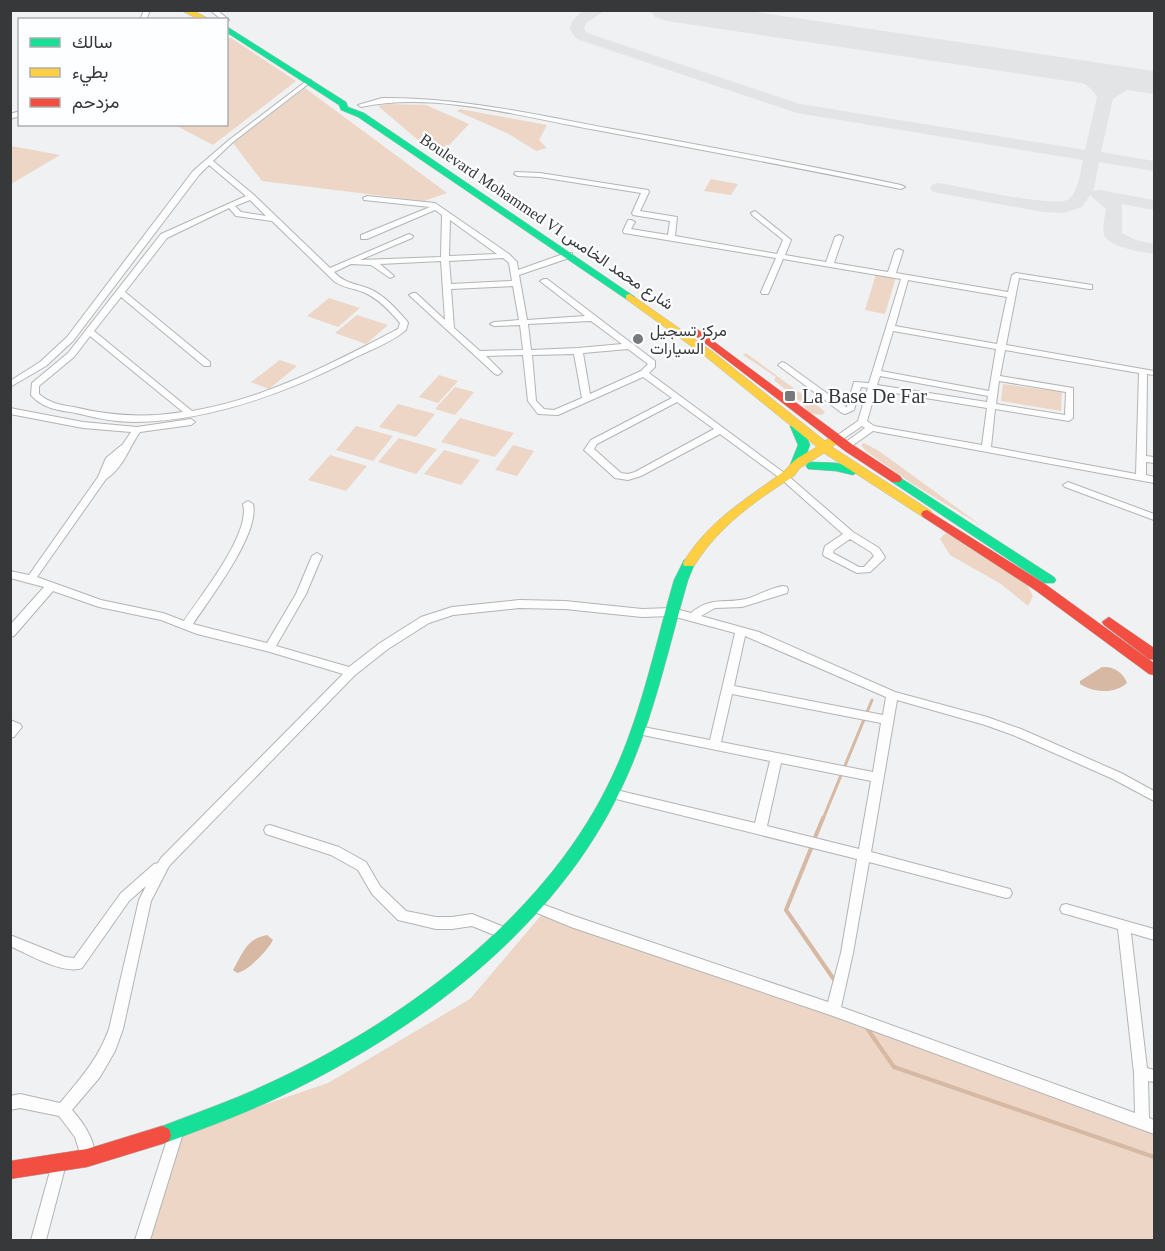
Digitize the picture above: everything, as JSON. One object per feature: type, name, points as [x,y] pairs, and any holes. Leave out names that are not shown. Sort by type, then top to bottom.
[{"type":"main road","points":[[184,10],[203,18]]},
{"type":"main road","points":[[198,10],[216,18]]},
{"type":"main road","name":"Boulevard Mohammed VI شارع محمد الخامس","points":[[228,23],[309,81],[357,106],[641,303],[709,354],[829,451],[1040,587],[1155,670]]},
{"type":"main road","name":"Boulevard Mohammed VI شارع محمد الخامس","points":[[228,23],[716,345],[842,442],[1017,557],[1155,655]]},
{"type":"main road","points":[[790,472],[804,444],[796,425]]},
{"type":"main road","points":[[10,1170],[88,1158],[177,1130],[306,1074],[388,1025],[467,967],[534,906],[582,847],[612,794],[634,745],[672,612],[688,565],[706,536],[733,511],[790,472],[842,442]]},
{"type":"main road","points":[[790,472],[797,474],[812,466],[829,451]]},
{"type":"main road","points":[[812,466],[836,467],[861,473]]},
{"type":"street","points":[[10,385],[43,364],[70,339],[198,171],[309,81]]},
{"type":"street","points":[[357,106],[372,106],[387,101]]},
{"type":"street","points":[[357,106],[387,101],[459,105],[494,110],[824,170],[901,187]]},
{"type":"street","points":[[10,411],[83,425],[137,430],[190,418],[262,396],[402,330],[404,323],[373,294],[338,283],[329,271],[251,197],[208,161]]},
{"type":"street","points":[[198,171],[222,173]]},
{"type":"street","points":[[518,174],[540,175],[645,192],[636,213],[674,219],[671,238]]},
{"type":"street","points":[[190,418],[133,419],[44,403],[35,395],[35,385],[71,355],[164,237],[251,197]]},
{"type":"street","points":[[367,198],[436,207],[513,262],[524,323],[532,401],[541,412],[555,413],[586,397],[644,373],[651,367],[652,363],[544,281]]},
{"type":"street","points":[[230,206],[240,214],[274,219]]},
{"type":"street","points":[[364,237],[436,207]]},
{"type":"street","points":[[755,213],[787,240],[765,292]]},
{"type":"street","points":[[446,215],[445,260],[450,328]]},
{"type":"street","points":[[631,222],[627,231],[1011,295]]},
{"type":"street","points":[[329,271],[409,236]]},
{"type":"street","points":[[829,265],[839,237]]},
{"type":"street","points":[[891,275],[899,251]]},
{"type":"street","points":[[448,287],[517,279],[569,255]]},
{"type":"street","points":[[350,263],[506,256]]},
{"type":"street","points":[[374,263],[390,276]]},
{"type":"street","points":[[986,448],[995,378],[1016,275],[1089,286]]},
{"type":"street","points":[[842,442],[862,422],[905,278]]},
{"type":"street","points":[[120,292],[207,364]]},
{"type":"street","points":[[413,295],[498,372]]},
{"type":"street","points":[[494,324],[593,318]]},
{"type":"street","points":[[891,328],[1155,373]]},
{"type":"street","points":[[90,332],[190,418]]},
{"type":"street","points":[[478,354],[578,351],[630,346]]},
{"type":"street","points":[[578,351],[586,397]]},
{"type":"street","points":[[782,365],[845,411],[851,408],[857,384],[1069,418],[1070,390],[995,378]]},
{"type":"street","points":[[1141,477],[1143,371]]},
{"type":"street","points":[[644,373],[720,430],[790,472],[850,534],[879,553],[880,557],[866,570],[857,570],[828,554],[829,548],[850,534]]},
{"type":"street","points":[[876,373],[993,394]]},
{"type":"street","points":[[676,399],[594,442],[589,450],[618,476],[628,477],[638,474],[720,430]]},
{"type":"street","points":[[862,422],[872,428],[1155,480]]},
{"type":"street","points":[[842,442],[872,428]]},
{"type":"street","points":[[31,579],[103,477],[121,460],[126,446],[137,430]]},
{"type":"street","points":[[1142,459],[1155,460]]},
{"type":"street","points":[[1068,485],[1155,517]]},
{"type":"street","points":[[186,626],[238,547],[241,535],[250,522],[251,514],[248,504]]},
{"type":"street","points":[[270,648],[301,594],[317,556]]},
{"type":"street","points":[[10,574],[99,603],[162,617],[186,626],[351,672]]},
{"type":"street","points":[[10,633],[51,586]]},
{"type":"street","points":[[692,618],[703,607],[716,603],[750,602],[774,590],[783,590]]},
{"type":"street","points":[[10,940],[64,963],[77,964],[125,897],[165,862],[351,672],[384,646],[425,620],[452,611],[519,604],[565,605],[642,613],[672,612],[782,645],[892,695],[1017,732],[1117,776],[1155,796]]},
{"type":"street","points":[[715,744],[741,631]]},
{"type":"street","points":[[728,689],[887,720]]},
{"type":"street","points":[[833,1010],[847,953],[892,695]]},
{"type":"street","points":[[10,724],[16,727],[10,734]]},
{"type":"street","points":[[638,730],[877,778]]},
{"type":"street","points":[[760,829],[777,758]]},
{"type":"street","points":[[612,794],[1006,892]]},
{"type":"street","points":[[270,830],[335,851],[362,866],[376,890],[402,916],[436,923],[472,920],[504,933]]},
{"type":"street","points":[[63,1110],[95,1072],[108,1051],[116,1029],[145,900],[165,862]]},
{"type":"street","points":[[534,906],[571,921],[833,1010],[1148,1125],[1148,1074],[1124,927]]},
{"type":"street","points":[[1066,909],[1155,934]]},
{"type":"street","points":[[10,1103],[20,1101],[63,1110],[76,1122],[87,1145],[88,1158]]},
{"type":"street","points":[[142,1240],[177,1130]]},
{"type":"street","points":[[38,1240],[59,1164]]},
{"type":"shaded area","points":[[228,38],[231,38],[296,81],[213,145],[177,126],[228,126]]},
{"type":"shaded area","points":[[305,88],[447,193],[424,201],[262,181],[233,143]]},
{"type":"shaded area","points":[[426,105],[469,124],[438,157],[378,106]]},
{"type":"shaded area","points":[[460,109],[547,125],[539,140],[547,148],[536,151],[509,134],[457,111]]},
{"type":"shaded area","points":[[11,146],[60,155],[11,184]]},
{"type":"shaded area","points":[[711,179],[738,184],[731,195],[704,191]]},
{"type":"shaded area","points":[[876,274],[896,277],[885,314],[865,310]]},
{"type":"shaded area","points":[[329,298],[360,308],[338,327],[307,316]]},
{"type":"shaded area","points":[[357,315],[388,325],[366,344],[335,333]]},
{"type":"shaded area","points":[[746,353],[825,413],[820,415],[809,413],[802,403],[774,380],[776,377],[743,355]]},
{"type":"shaded area","points":[[280,360],[297,366],[269,389],[251,382]]},
{"type":"shaded area","points":[[439,375],[458,381],[438,403],[419,397]]},
{"type":"shaded area","points":[[1003,384],[1062,392],[1061,411],[1001,401]]},
{"type":"shaded area","points":[[455,387],[474,392],[455,415],[435,409]]},
{"type":"shaded area","points":[[398,404],[435,414],[416,437],[379,427]]},
{"type":"shaded area","points":[[460,418],[514,433],[495,457],[441,442]]},
{"type":"shaded area","points":[[356,426],[393,436],[373,461],[336,450]]},
{"type":"shaded area","points":[[399,438],[437,449],[416,474],[378,462]]},
{"type":"shaded area","points":[[864,443],[879,451],[982,526],[911,483],[866,451],[861,445]]},
{"type":"shaded area","points":[[513,445],[534,451],[517,476],[495,470]]},
{"type":"shaded area","points":[[444,450],[480,460],[461,485],[424,474]]},
{"type":"shaded area","points":[[330,455],[367,466],[346,491],[308,480]]},
{"type":"shaded area","points":[[946,532],[1025,581],[1033,596],[1028,606],[1001,584],[950,555],[940,539]]},
{"type":"shaded area","points":[[1102,667],[1117,671],[1127,683],[1111,691],[1092,689],[1080,684],[1080,681]]},
{"type":"shaded area","points":[[543,913],[1154,1128],[1154,1240],[136,1240],[169,1137],[328,1083],[470,999]]},
{"type":"shaded area","points":[[267,935],[273,940],[262,954],[242,971],[237,973],[233,970],[250,943]]},
{"type":"waterway","points":[[823,819],[872,700]]},
{"type":"waterway","points":[[814,840],[823,818]]},
{"type":"waterway","points":[[812,846],[786,910],[835,981]]},
{"type":"waterway","points":[[866,1027],[894,1067],[1154,1157]]},
{"type":"taxiway","points":[[599,10],[587,15],[577,26],[582,36],[797,108],[1092,156]]},
{"type":"taxiway","points":[[1059,69],[1092,81],[1105,97]]},
{"type":"taxiway","points":[[1105,97],[1121,86],[1154,84]]},
{"type":"taxiway","points":[[1092,156],[1105,97]]},
{"type":"taxiway","points":[[939,188],[1043,207],[1063,208],[1076,203],[1085,189],[1092,156]]},
{"type":"taxiway","points":[[1092,156],[1154,166]]},
{"type":"taxiway","points":[[1099,195],[1115,207],[1113,235],[1130,244],[1154,249]]},
{"type":"taxiway","points":[[1100,195],[1154,205]]},
{"type":"runway","points":[[667,10],[1154,83]]},
{"type":"traffic: fast","points":[[228,29],[343,104],[344,108],[361,115],[630,297]]},
{"type":"traffic: fast","points":[[796,426],[804,445],[796,465]]},
{"type":"traffic: fast","points":[[812,466],[836,467],[853,471]]},
{"type":"traffic: fast","points":[[896,479],[1049,580]]},
{"type":"traffic: fast","points":[[162,1135],[273,1091],[353,1048],[442,988],[485,953],[524,916],[560,876],[590,833],[615,787],[635,737],[681,580],[689,563]]},
{"type":"traffic: slow","points":[[184,10],[203,18]]},
{"type":"traffic: slow","points":[[630,297],[709,354],[833,454],[927,514]]},
{"type":"traffic: slow","points":[[689,563],[709,535],[734,512],[790,473],[796,465],[837,439]]},
{"type":"traffic: jam","points":[[697,332],[849,448],[896,479]]},
{"type":"traffic: jam","points":[[927,514],[1040,587],[1154,670]]},
{"type":"traffic: jam","points":[[1109,622],[1154,655]]},
{"type":"traffic: jam","points":[[10,1170],[87,1158],[162,1135]]},
{"type":"place","name":"مركز تسجيل السيارات","points":[[638,339]]},
{"type":"place","name":"La Base De Far","points":[[790,396]]}]
